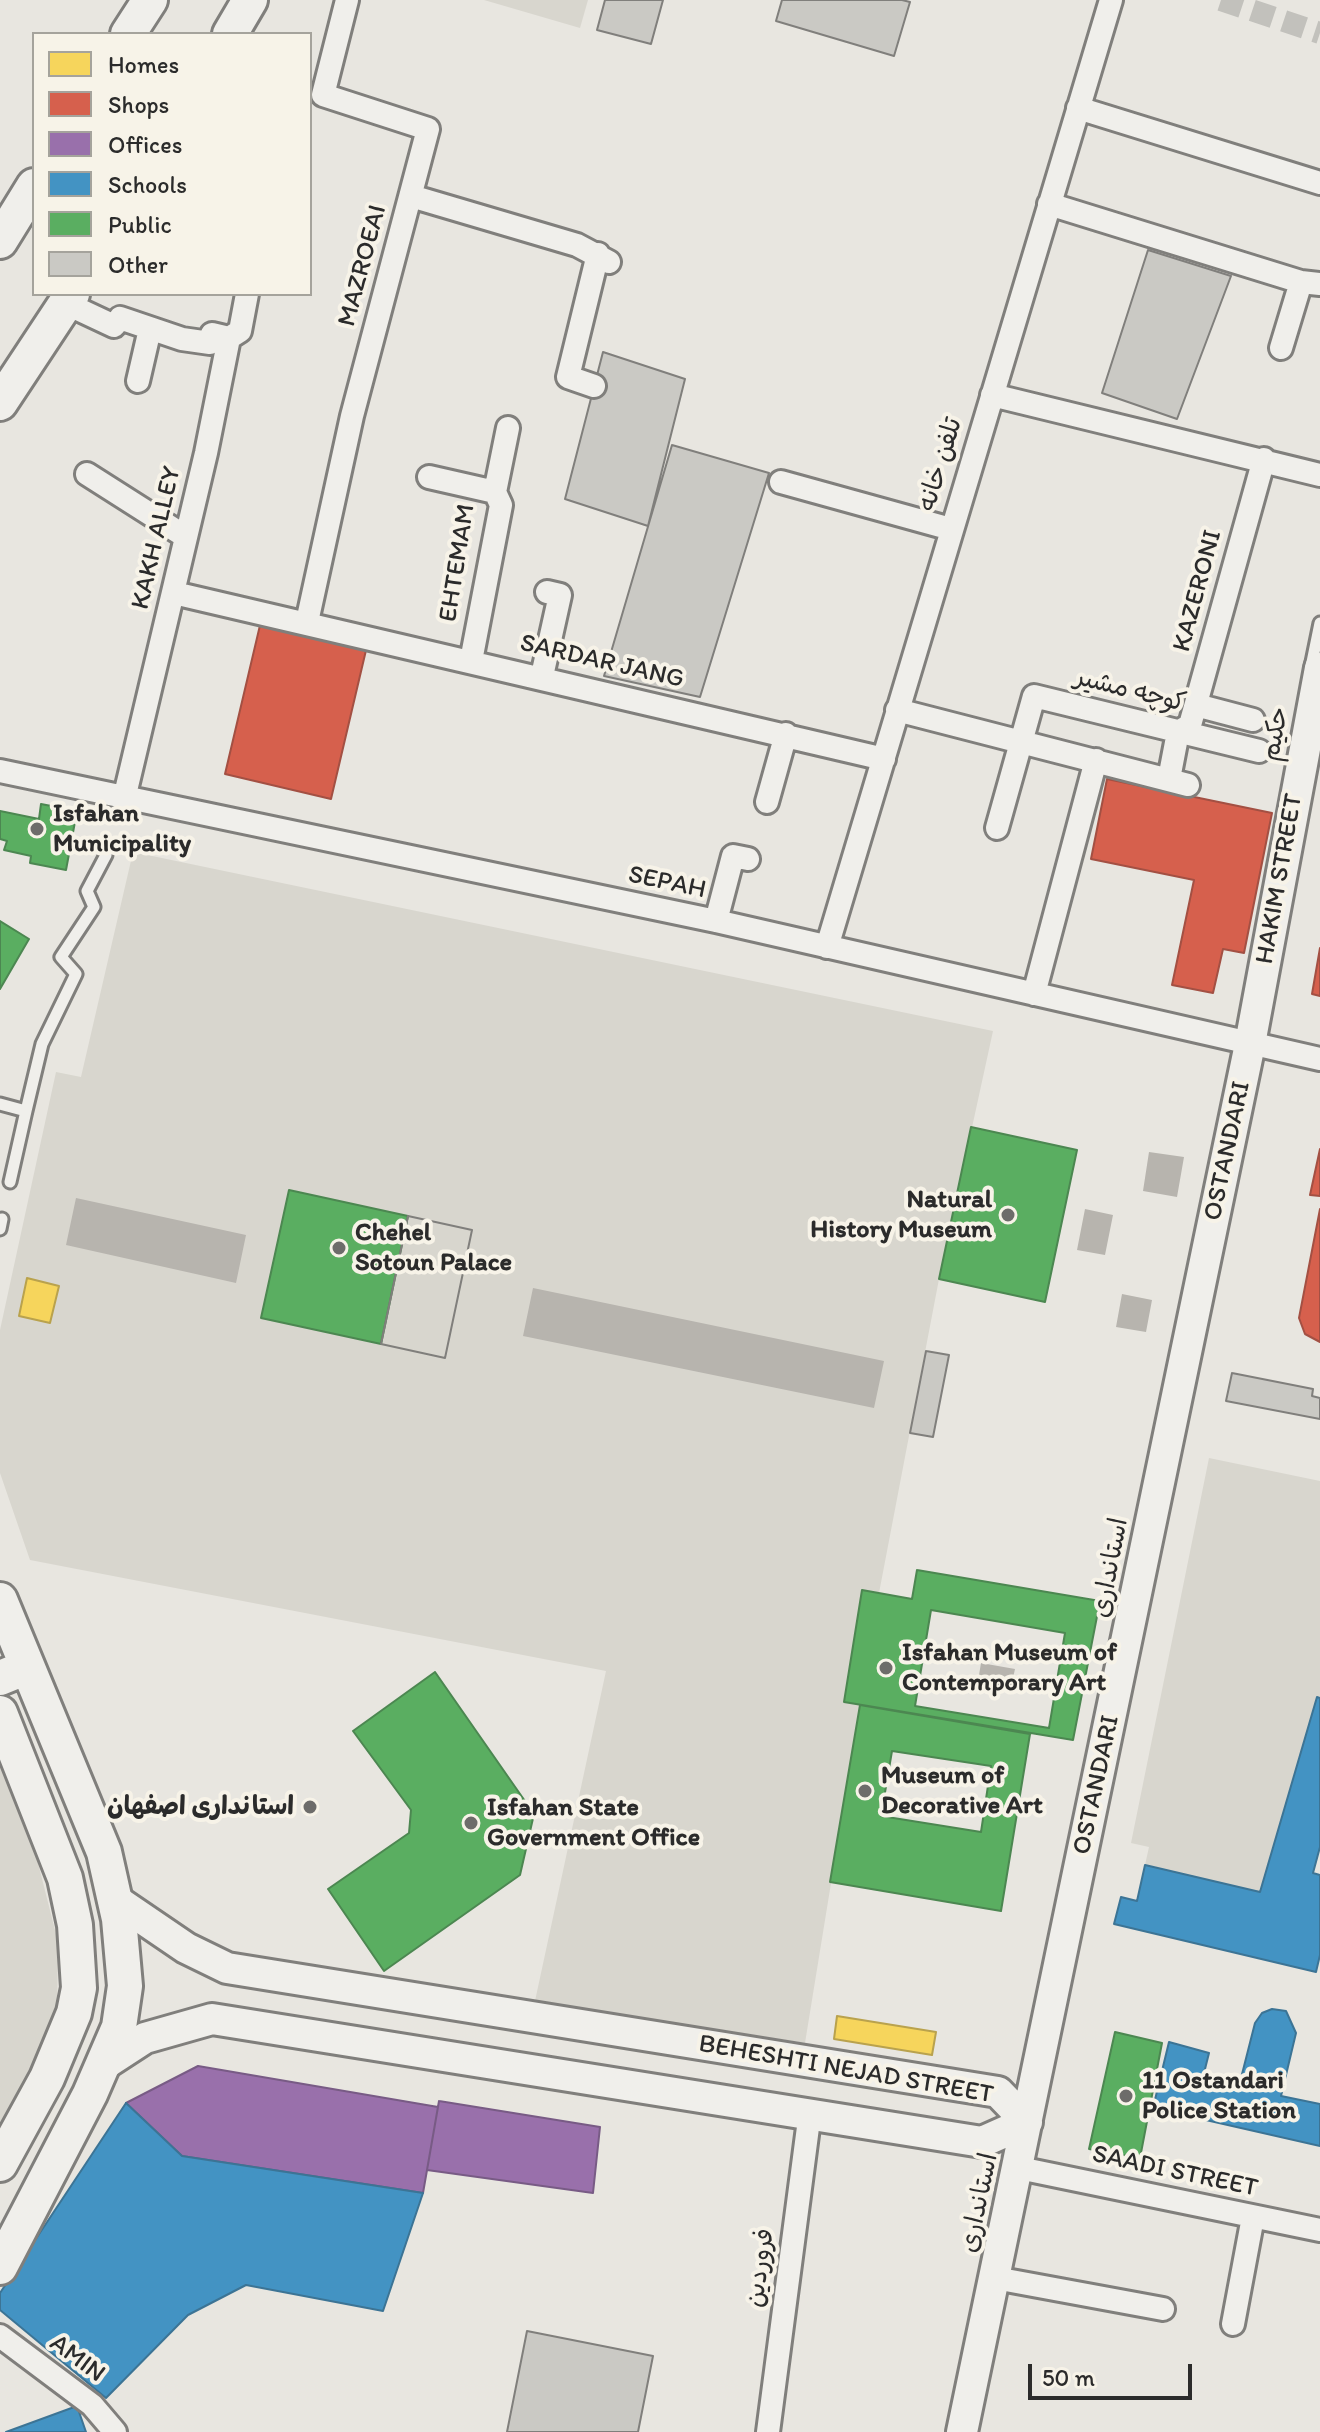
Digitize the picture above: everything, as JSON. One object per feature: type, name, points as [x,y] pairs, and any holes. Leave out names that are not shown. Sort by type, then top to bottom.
[{"type":"main road","points":[[129,32],[150,0]]},
{"type":"main road","points":[[231,32],[250,0]]},
{"type":"main road","points":[[0,241],[32,189]]},
{"type":"main road","points":[[0,403],[69,298]]},
{"type":"main road","name":"HAKIM STREET","points":[[1245,1043],[1320,668]]},
{"type":"main road","name":"OSTANDARI","points":[[962,2432],[1019,2168],[1245,1043]]},
{"type":"main road","points":[[0,1600],[14,1673],[104,1852],[114,1899],[125,1986],[119,2027],[102,2066],[0,2267]]},
{"type":"main road","points":[[0,1713],[65,1878],[75,1925],[79,1977],[74,2013],[52,2065],[0,2164]]},
{"type":"main road","name":"BEHESHTI NEJAD STREET","points":[[102,2066],[145,2038],[212,2019],[810,2112],[982,2142],[1027,2122],[998,2092],[227,1968],[186,1948],[114,1899]]},
{"type":"street","name":"MAZROEAI","points":[[307,622],[352,416],[428,129],[323,95],[347,0]]},
{"type":"street","name":"تلفن خانه","points":[[827,947],[1111,0]]},
{"type":"street","points":[[1078,108],[1320,183]]},
{"type":"street","points":[[411,196],[603,258],[568,377],[594,386]]},
{"type":"street","points":[[1049,204],[1310,283],[1281,348]]},
{"type":"street","name":"KAKH ALLEY","points":[[124,799],[174,593],[229,338],[240,331],[247,296]]},
{"type":"street","points":[[69,298],[114,326],[120,318],[182,339],[210,343],[212,334],[229,338]]},
{"type":"street","points":[[138,381],[150,329]]},
{"type":"street","points":[[992,395],[1320,475]]},
{"type":"street","name":"EHTEMAM","points":[[471,661],[501,505],[495,492],[508,428]]},
{"type":"street","name":"KAZERONI","points":[[1178,732],[1190,725],[1264,459]]},
{"type":"street","points":[[87,474],[186,537]]},
{"type":"street","points":[[429,477],[495,492]]},
{"type":"street","points":[[781,482],[951,529]]},
{"type":"street","points":[[542,676],[560,595],[547,592]]},
{"type":"street","name":"SARDAR JANG","points":[[174,593],[542,676],[884,759]]},
{"type":"street","name":"كوچه مشير","points":[[1020,741],[1034,696],[1259,751]]},
{"type":"street","points":[[1196,705],[1253,720]]},
{"type":"street","points":[[897,710],[1178,782],[1178,732]]},
{"type":"street","points":[[767,802],[786,734]]},
{"type":"street","points":[[997,828],[1020,741]]},
{"type":"street","points":[[1034,994],[1096,760]]},
{"type":"street","name":"SEPAH","points":[[0,771],[716,921],[1320,1059]]},
{"type":"street","points":[[716,921],[733,856],[748,859]]},
{"type":"street","name":"فروردین","points":[[768,2432],[810,2112]]},
{"type":"street","name":"SAADI STREET","points":[[1019,2168],[1320,2230]]},
{"type":"street","points":[[1233,2324],[1253,2217]]},
{"type":"street","points":[[995,2278],[1163,2309]]},
{"type":"street","name":"AMIN","points":[[0,2336],[92,2405],[115,2432]]},
{"type":"lane","name":"حکیم","points":[[1245,1043],[1320,623]]},
{"type":"lane","points":[[10,1182],[42,1044],[76,974],[61,957],[94,907],[87,891],[106,855]]},
{"type":"lane","name":"استانداری","points":[[955,2432],[1245,1043]]},
{"type":"lane","points":[[0,1104],[26,1111]]},
{"type":"shaded area","points":[[484,0],[588,0],[580,28]]},
{"type":"shaded area","points":[[133,852],[993,1031],[939,1279],[879,1593],[862,1591],[844,1702],[860,1705],[805,2043],[535,2001],[606,1671],[30,1560],[0,1473],[0,1330],[56,1072],[81,1077]]},
{"type":"shaded area","points":[[1149,1152],[1184,1157],[1177,1197],[1143,1191]]},
{"type":"shaded area","points":[[76,1198],[246,1235],[236,1283],[66,1245]]},
{"type":"shaded area","points":[[1085,1209],[1113,1215],[1105,1255],[1077,1250]]},
{"type":"shaded area","points":[[533,1288],[884,1361],[874,1408],[523,1336]]},
{"type":"shaded area","points":[[1122,1294],[1152,1300],[1146,1332],[1116,1327]]},
{"type":"shaded area","points":[[1209,1458],[1320,1481],[1320,1698],[1317,1697],[1260,1892],[1145,1865],[1149,1847],[1131,1843]]},
{"type":"shaded area","points":[[981,1663],[1015,1669],[1011,1687],[978,1681]]},
{"type":"shaded area","points":[[0,1764],[34,1847],[58,1942],[57,2020],[0,2130]]},
{"type":"building: Homes","points":[[27,1278],[59,1286],[50,1323],[19,1316]]},
{"type":"building: Homes","points":[[837,2016],[936,2032],[932,2055],[834,2039]]},
{"type":"building: Shops","points":[[261,621],[367,646],[331,799],[225,774]]},
{"type":"building: Shops","points":[[1107,779],[1272,813],[1244,953],[1223,949],[1213,993],[1172,985],[1194,880],[1091,859]]},
{"type":"building: Shops","points":[[1320,948],[1320,996],[1312,994]]},
{"type":"building: Shops","points":[[1320,1149],[1320,1196],[1310,1195]]},
{"type":"building: Shops","points":[[1320,1209],[1320,1342],[1305,1334],[1299,1318]]},
{"type":"building: Offices","points":[[198,2066],[438,2107],[423,2193],[182,2156],[126,2103]]},
{"type":"building: Offices","points":[[439,2101],[600,2127],[593,2193],[427,2170]]},
{"type":"building: Schools","points":[[1317,1697],[1320,1698],[1320,1847],[1313,1873],[1320,1875],[1320,1955],[1316,1972],[1114,1924],[1121,1897],[1137,1901],[1145,1865],[1260,1892]]},
{"type":"building: Schools","points":[[1272,2009],[1286,2011],[1296,2033],[1281,2096],[1320,2104],[1320,2146],[1153,2108],[1169,2042],[1209,2053],[1203,2077],[1239,2086],[1255,2023],[1262,2013]]},
{"type":"building: Schools","points":[[126,2103],[182,2156],[423,2193],[383,2311],[246,2285],[188,2315],[106,2398],[0,2310],[0,2293]]},
{"type":"building: Schools","points":[[77,2406],[86,2432],[6,2432]]},
{"type":"building: Public","name":"Isfahan Municipality","points":[[41,804],[77,811],[66,870],[30,863],[31,856],[4,850],[7,841],[0,839],[0,811],[39,819]]},
{"type":"building: Public","points":[[0,921],[29,939],[0,989]]},
{"type":"building: Public","name":"Natural History Museum","points":[[971,1127],[1077,1150],[1045,1302],[939,1279]]},
{"type":"building: Public","name":"Chehel Sotoun Palace","points":[[289,1190],[408,1216],[381,1344],[261,1318]]},
{"type":"building: Public","name":"Isfahan Museum of Contemporary Art","points":[[917,1570],[1100,1601],[1073,1740],[844,1702],[862,1590],[912,1599]],"holes":[[[931,1610],[1065,1633],[1049,1728],[915,1706]]]},
{"type":"building: Public","name":"Isfahan State Government Office","points":[[435,1672],[534,1814],[520,1875],[384,1971],[328,1889],[409,1833],[411,1810],[353,1731]]},
{"type":"building: Public","name":"Museum of Decorative Art","points":[[860,1705],[1030,1734],[1001,1911],[830,1882]],"holes":[[[892,1751],[991,1766],[981,1832],[881,1816]]]},
{"type":"building: Public","name":"11 Ostandari Police Station","points":[[1115,2032],[1162,2043],[1140,2158],[1089,2149]]},
{"type":"building: Other","points":[[605,0],[663,0],[651,44],[597,30]]},
{"type":"building: Other","points":[[782,0],[910,2],[894,56],[776,21]]},
{"type":"building: Other","points":[[1148,250],[1231,276],[1177,419],[1102,393]]},
{"type":"building: Other","points":[[603,352],[685,379],[648,526],[565,499]]},
{"type":"building: Other","points":[[672,445],[769,473],[700,697],[604,676]]},
{"type":"building: Other","points":[[408,1216],[472,1230],[445,1358],[381,1344]]},
{"type":"building: Other","points":[[408,1216],[472,1230],[445,1358],[381,1344]]},
{"type":"building: Other","points":[[926,1351],[949,1355],[933,1437],[910,1433]]},
{"type":"building: Other","points":[[1232,1373],[1313,1389],[1312,1396],[1320,1398],[1320,1419],[1226,1401]]},
{"type":"building: Other","points":[[527,2331],[653,2356],[638,2432],[507,2432]]},
{"type":"tunnel","points":[[1221,0],[1320,33]]},
{"type":"place","name":"Isfahan Municipality","points":[[37,829]]},
{"type":"place","name":"Natural History Museum","points":[[1008,1215]]},
{"type":"place","name":"Chehel Sotoun Palace","points":[[339,1248]]},
{"type":"place","name":"Isfahan Museum of Contemporary Art","points":[[886,1668]]},
{"type":"place","name":"Museum of Decorative Art","points":[[865,1791]]},
{"type":"place","name":"استانداری اصفهان","points":[[310,1807]]},
{"type":"place","name":"Isfahan State Government Office","points":[[471,1823]]},
{"type":"place","name":"11 Ostandari Police Station","points":[[1126,2096]]}]
